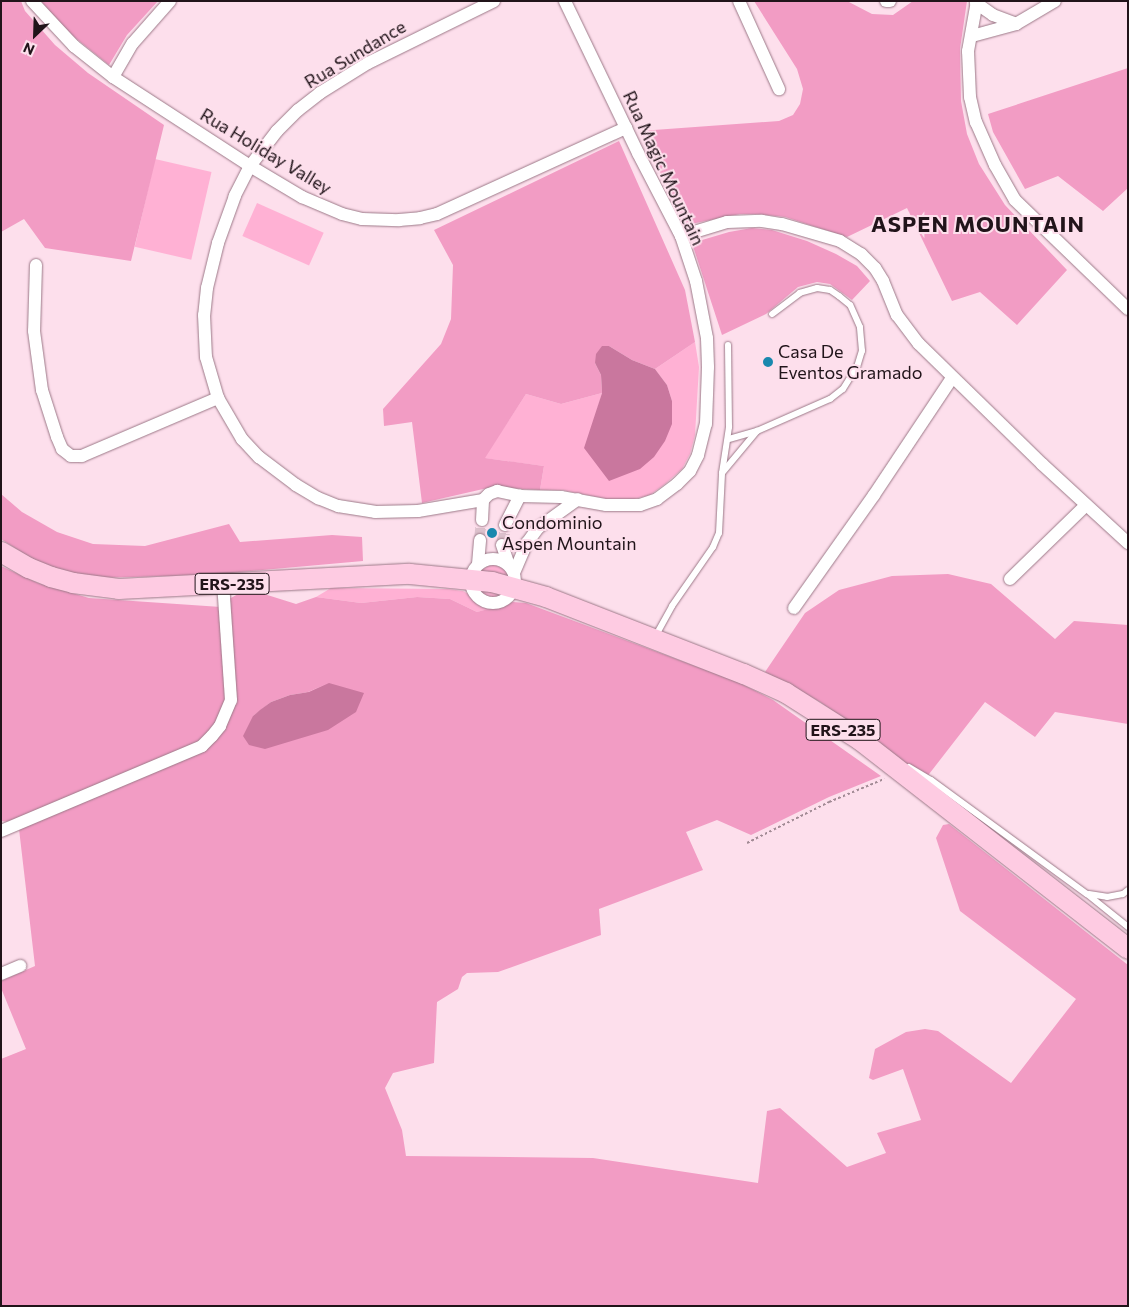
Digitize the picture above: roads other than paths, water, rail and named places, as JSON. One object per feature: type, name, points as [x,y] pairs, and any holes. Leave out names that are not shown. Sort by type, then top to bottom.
[{"type":"main road","name":"ERS-235","points":[[1,552],[29,568],[51,577],[93,586],[119,589],[474,571],[513,575],[654,638],[769,685],[860,740],[900,765],[1128,949]]},
{"type":"street","name":"Rua Holiday Valley","points":[[32,1],[74,46],[113,77],[250,166],[302,197],[342,214],[379,220],[413,219],[437,214],[626,128]]},
{"type":"street","points":[[113,77],[133,43],[170,1]]},
{"type":"street","name":"Rua Sundance","points":[[494,1],[368,64],[320,93],[277,131],[250,166],[225,222],[207,288],[204,315],[206,357],[218,398],[242,439],[259,457],[296,485],[318,498],[338,506],[375,512],[404,512],[444,508],[483,500],[489,494],[497,492],[520,496]]},
{"type":"street","name":"Rua Magic Mountain","points":[[520,496],[541,494],[626,506],[657,499],[690,471],[698,455],[706,424],[707,338],[696,281],[681,236],[626,128],[565,1]]},
{"type":"street","points":[[739,1],[779,89]]},
{"type":"street","points":[[972,36],[1016,24],[1055,1]]},
{"type":"street","points":[[977,2],[992,15],[1016,24]]},
{"type":"street","points":[[977,2],[968,51],[970,97],[976,122],[1005,185],[1032,219],[1128,309]]},
{"type":"street","points":[[681,236],[727,222],[744,220],[782,224],[840,241],[862,254],[875,268],[904,327],[952,378],[1086,505],[1128,542]]},
{"type":"street","points":[[36,265],[34,331],[42,390],[62,449],[71,456],[82,456],[218,398]]},
{"type":"street","points":[[794,608],[874,495],[952,378]]},
{"type":"street","points":[[505,525],[520,496]]},
{"type":"street","points":[[513,575],[527,543],[538,528],[578,499]]},
{"type":"street","points":[[482,520],[483,500]]},
{"type":"street","points":[[1010,578],[1086,505]]},
{"type":"street","points":[[474,571],[480,540]]},
{"type":"street","points":[[502,545],[513,575]]},
{"type":"street","points":[[4,828],[202,746],[212,736],[220,726],[231,700],[223,584]]},
{"type":"street","points":[[1,974],[20,966]]},
{"type":"lane","points":[[729,439],[756,431],[830,399],[843,389],[851,378],[862,351],[862,339],[856,315],[850,305],[830,290],[817,288],[800,293],[772,314]]},
{"type":"lane","points":[[654,638],[672,606],[713,547],[719,533],[722,474],[729,439],[728,345]]},
{"type":"lane","points":[[722,474],[756,431]]},
{"type":"lane","points":[[900,765],[931,780],[1087,894],[1128,928]]},
{"type":"lane","points":[[1087,894],[1107,896],[1123,894],[1128,890]]},
{"type":"tunnel","points":[[480,540],[482,520]]},
{"type":"tunnel","points":[[502,545],[505,525]]},
{"type":"place","name":"Casa De Eventos Gramado","points":[[768,362]]},
{"type":"place","name":"Condominio Aspen Mountain","points":[[492,533]]},
{"type":"district","name":"ASPEN MOUNTAIN","points":[[978,224]]}]
